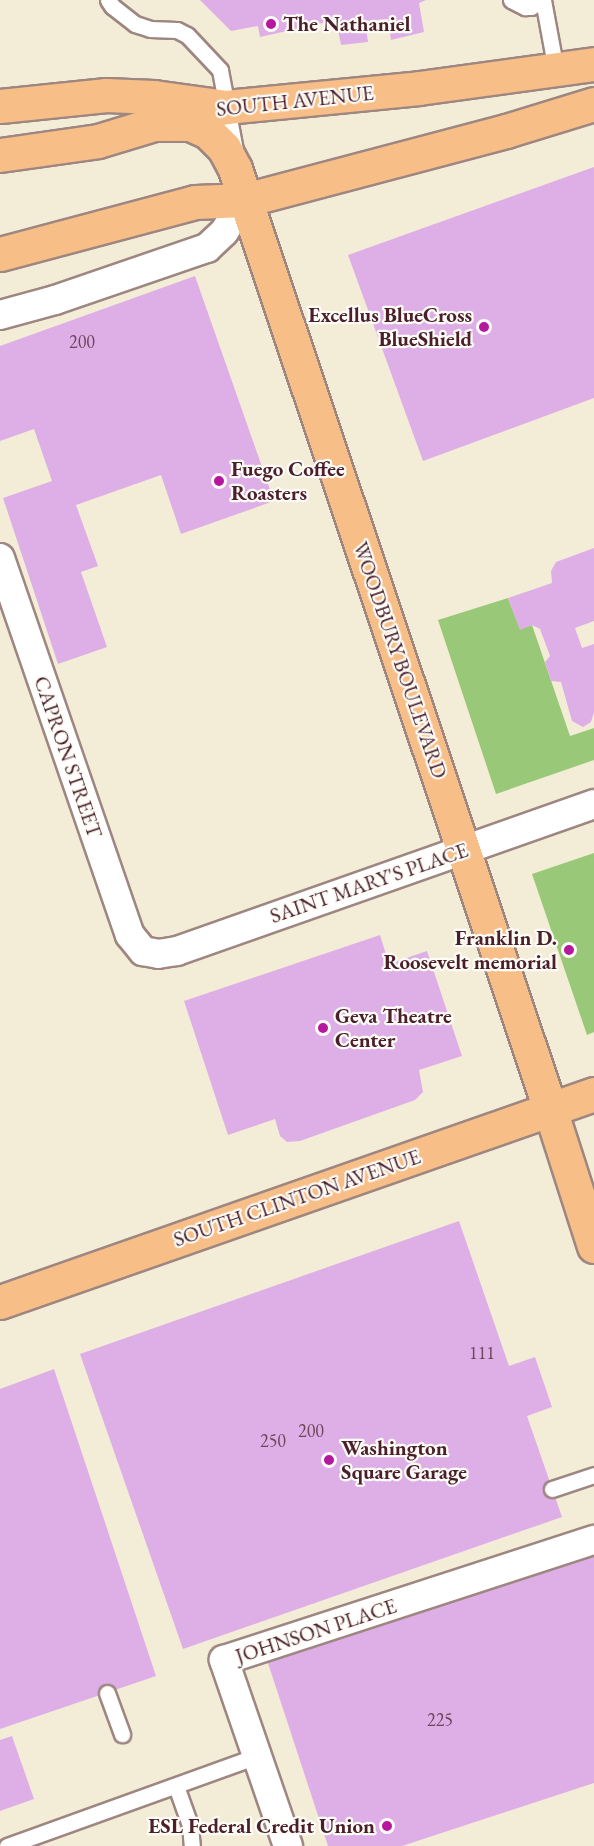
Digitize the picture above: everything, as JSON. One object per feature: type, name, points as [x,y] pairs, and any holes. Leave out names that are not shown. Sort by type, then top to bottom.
[{"type":"main road","name":"SOUTH AVENUE","points":[[0,155],[98,141],[226,107],[419,88],[594,64]]},
{"type":"main road","points":[[0,106],[106,95],[154,97],[226,107]]},
{"type":"main road","points":[[0,254],[195,202],[245,200],[485,137],[594,104]]},
{"type":"main road","name":"WOODBURY BOULEVARD","points":[[157,124],[190,124],[217,139],[230,158],[464,850],[594,1246]]},
{"type":"main road","name":"SOUTH CLINTON AVENUE","points":[[0,1302],[594,1094]]},
{"type":"street","points":[[0,315],[38,305],[207,248],[224,232],[245,200]]},
{"type":"street","name":"CAPRON STREET","points":[[0,558],[6,594],[130,935],[143,951]]},
{"type":"street","name":"SAINT MARY'S PLACE","points":[[143,951],[158,954],[177,951],[594,804]]},
{"type":"street","name":"JOHNSON PLACE","points":[[288,1846],[224,1660],[594,1540]]},
{"type":"lane","points":[[108,0],[112,6],[135,24],[150,29],[177,30],[196,42],[220,70],[245,200]]},
{"type":"lane","points":[[511,0],[525,7],[531,7],[543,0],[556,70]]},
{"type":"lane","points":[[552,1489],[594,1475]]},
{"type":"lane","points":[[108,1693],[122,1734]]},
{"type":"lane","points":[[7,1846],[257,1756]]},
{"type":"lane","points":[[176,1786],[190,1826],[192,1846]]},
{"type":"green space","points":[[508,598],[520,629],[532,625],[570,736],[594,728],[594,760],[496,794],[438,620]]},
{"type":"green space","points":[[594,853],[594,1032],[587,1035],[532,874]]},
{"type":"building","name":"The Nathaniel","points":[[200,0],[426,0],[419,3],[424,32],[391,40],[388,19],[365,21],[368,42],[341,45],[336,20],[260,37],[258,26],[231,31]]},
{"type":"building","name":"Excellus BlueCross BlueShield","points":[[594,167],[594,398],[423,461],[348,255]]},
{"type":"building","points":[[195,276],[274,501],[181,534],[161,475],[76,505],[98,566],[81,572],[107,647],[58,664],[3,498],[52,481],[34,429],[0,441],[0,346]]},
{"type":"building","points":[[594,548],[594,621],[575,628],[582,648],[594,644],[594,712],[591,722],[583,727],[572,721],[561,682],[551,681],[545,662],[550,656],[540,629],[532,625],[520,630],[508,598],[552,583],[551,571],[556,562]]},
{"type":"building","name":"Geva Theatre Center","points":[[380,935],[389,964],[427,951],[462,1056],[419,1070],[423,1092],[415,1100],[300,1141],[287,1142],[280,1136],[275,1119],[228,1135],[184,1001]]},
{"type":"building","name":"Washington Square Garage","points":[[459,1221],[509,1366],[535,1357],[552,1407],[527,1416],[562,1517],[183,1649],[80,1354]]},
{"type":"building","points":[[54,1369],[156,1676],[0,1729],[0,1389]]},
{"type":"building","points":[[594,1550],[594,1783],[402,1846],[328,1846],[266,1657]]},
{"type":"building","points":[[12,1736],[34,1799],[0,1811],[0,1740]]},
{"type":"place","name":"The Nathaniel","points":[[271,24]]},
{"type":"place","name":"Excellus BlueCross BlueShield","points":[[484,327]]},
{"type":"place","name":"Fuego Coffee Roasters","points":[[219,481]]},
{"type":"place","name":"Franklin D. Roosevelt memorial","points":[[569,950]]},
{"type":"place","name":"Geva Theatre Center","points":[[323,1028]]},
{"type":"place","name":"Washington Square Garage","points":[[329,1460]]},
{"type":"place","name":"ESL Federal Credit Union","points":[[387,1826]]}]
